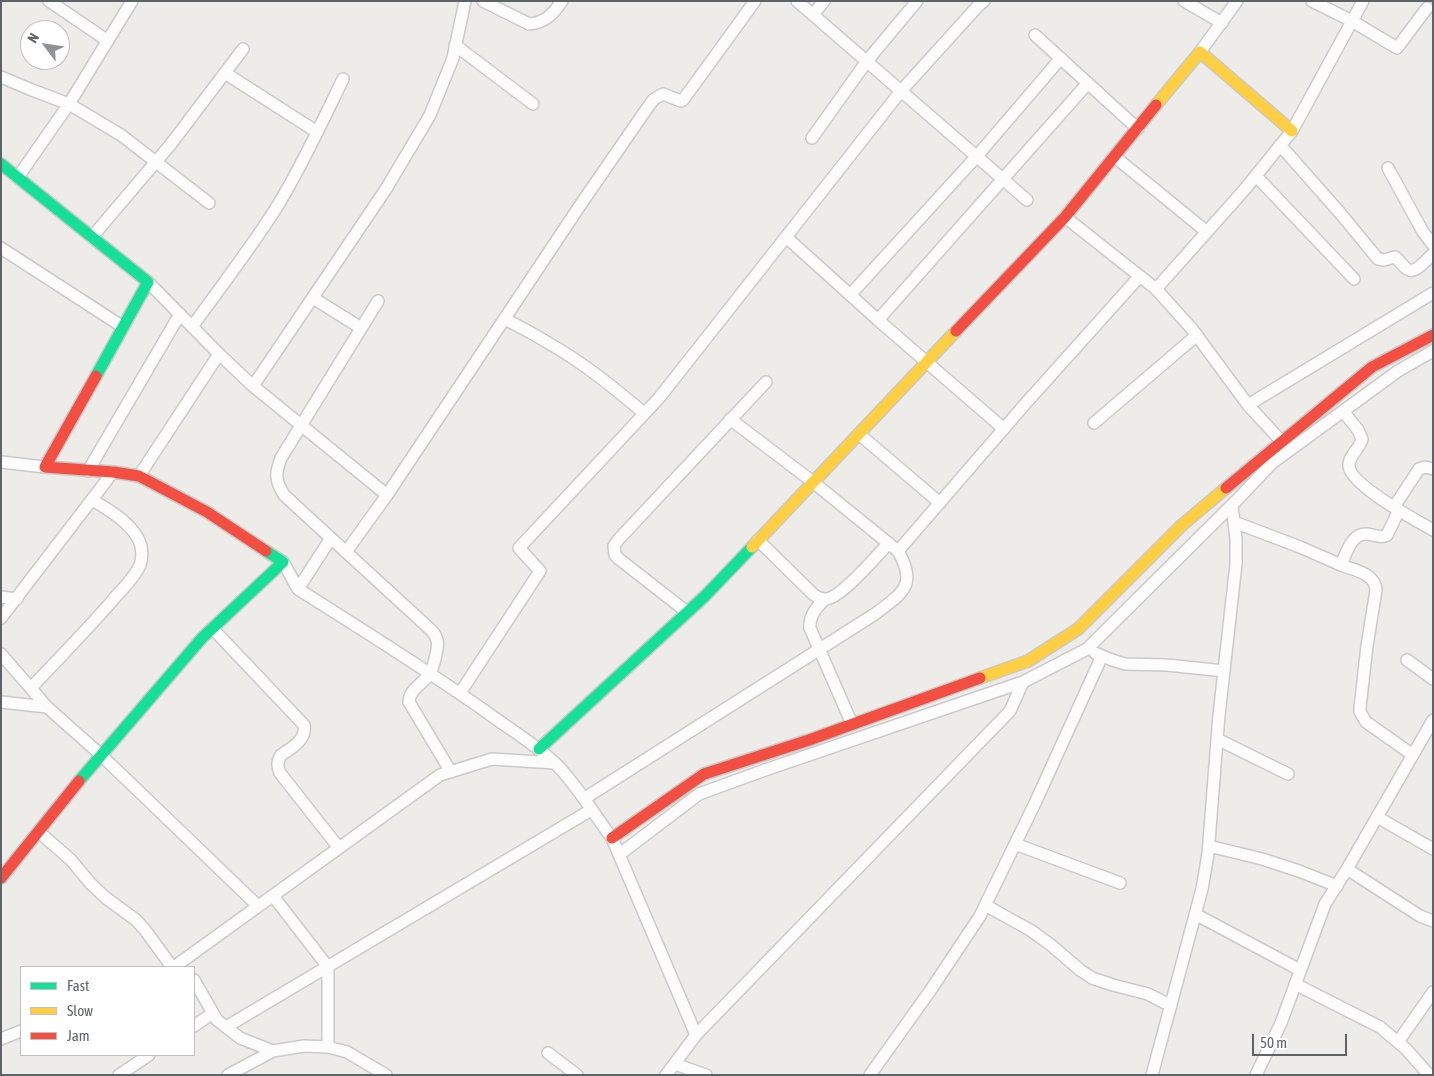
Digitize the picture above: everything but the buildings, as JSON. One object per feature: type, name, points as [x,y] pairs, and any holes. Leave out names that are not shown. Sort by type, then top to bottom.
[{"type":"street","points":[[49,1],[108,41]]},
{"type":"street","points":[[18,178],[69,104],[132,1]]},
{"type":"street","points":[[253,386],[386,189],[430,115],[453,58],[465,1]]},
{"type":"street","points":[[483,1],[529,24],[536,24],[544,21],[552,14],[562,1]]},
{"type":"street","points":[[346,552],[654,98],[662,94],[681,101],[684,100],[754,1]]},
{"type":"street","points":[[797,1],[1027,200]]},
{"type":"street","points":[[813,15],[824,1]]},
{"type":"street","points":[[812,138],[867,61],[917,1]]},
{"type":"street","points":[[460,693],[540,571],[519,548],[665,390],[901,91],[984,1]]},
{"type":"street","points":[[1184,1],[1222,23]]},
{"type":"street","points":[[539,749],[706,596],[1066,217],[1200,52],[1237,1]]},
{"type":"street","points":[[1312,1],[1352,21],[1397,48],[1430,10],[1416,1]]},
{"type":"street","points":[[1156,289],[1256,176],[1292,132],[1363,1]]},
{"type":"street","points":[[1036,35],[1138,129]]},
{"type":"street","points":[[455,45],[533,104]]},
{"type":"street","points":[[92,237],[156,161],[243,49]]},
{"type":"street","points":[[1200,52],[1292,132]]},
{"type":"street","points":[[850,295],[977,156],[1061,58]]},
{"type":"street","points":[[225,73],[318,132]]},
{"type":"street","points":[[1,77],[69,104],[121,135],[209,203]]},
{"type":"street","points":[[192,327],[261,231],[305,158],[343,79]]},
{"type":"street","points":[[878,320],[1088,83]]},
{"type":"street","points":[[1280,145],[1378,259],[1384,260],[1395,257],[1407,270],[1412,271],[1433,254]]},
{"type":"street","points":[[1115,157],[1207,232]]},
{"type":"street","points":[[1,164],[148,282],[253,386],[387,494]]},
{"type":"street","points":[[1388,168],[1423,232],[1433,245]]},
{"type":"street","points":[[1256,176],[1354,279]]},
{"type":"street","points":[[1066,217],[1156,289],[1197,335],[1248,405],[1282,442]]},
{"type":"street","points":[[786,237],[1004,429]]},
{"type":"street","points":[[1,248],[123,327]]},
{"type":"street","points":[[898,551],[1140,276]]},
{"type":"street","points":[[45,466],[148,282]]},
{"type":"street","points":[[1248,405],[1433,293]]},
{"type":"street","points":[[313,298],[362,328]]},
{"type":"street","points":[[378,301],[281,458],[276,477],[284,495],[431,630],[436,637],[438,642],[437,649],[430,674],[410,694],[409,702],[451,772]]},
{"type":"street","points":[[88,471],[180,314]]},
{"type":"street","points":[[504,319],[546,341],[579,363],[611,386],[644,414]]},
{"type":"street","points":[[1094,423],[1197,335]]},
{"type":"street","points":[[612,838],[704,774],[852,724],[1028,661],[1078,629],[1182,525],[1372,367],[1433,335]]},
{"type":"street","points":[[620,854],[699,794],[774,766],[1023,682],[1087,649],[1232,506],[1272,463],[1398,371],[1433,351]]},
{"type":"street","points":[[139,476],[219,354]]},
{"type":"street","points":[[687,612],[619,559],[615,555],[614,546],[766,382]]},
{"type":"street","points":[[1343,412],[1358,430],[1362,439],[1359,448],[1349,462],[1352,474],[1396,509],[1433,530]]},
{"type":"street","points":[[585,798],[875,614],[898,596],[908,578],[906,564],[898,551],[889,543],[813,482],[730,420]]},
{"type":"street","points":[[859,434],[940,503]]},
{"type":"street","points":[[1,462],[139,476],[207,512],[283,562],[298,589],[460,693],[539,749],[585,798],[591,810],[612,838],[696,1035]]},
{"type":"street","points":[[1340,565],[1353,539],[1361,534],[1381,537],[1387,535],[1396,509],[1419,469],[1425,467],[1433,469]]},
{"type":"street","points":[[1,618],[113,472]]},
{"type":"street","points":[[30,688],[92,624],[132,579],[140,565],[141,545],[135,534],[113,512],[92,500]]},
{"type":"street","points":[[1152,1075],[1202,889],[1209,846],[1217,739],[1236,564],[1232,506]]},
{"type":"street","points":[[1234,522],[1368,576],[1376,584],[1360,712],[1366,722],[1413,755]]},
{"type":"street","points":[[298,589],[331,538]]},
{"type":"street","points":[[758,540],[814,595],[824,600]]},
{"type":"street","points":[[852,724],[819,650],[809,622],[824,600],[842,592],[889,543]]},
{"type":"street","points":[[3,874],[101,755],[202,638],[283,562]]},
{"type":"street","points":[[1,596],[17,599]]},
{"type":"street","points":[[213,629],[304,725],[305,732],[303,738],[281,755],[278,767],[280,773],[339,848]]},
{"type":"street","points":[[1087,649],[1125,664],[1166,665],[1224,671]]},
{"type":"street","points":[[1,654],[47,707],[101,755],[258,906]]},
{"type":"street","points":[[870,1075],[930,992],[980,916],[1036,801],[1102,656]]},
{"type":"street","points":[[1408,660],[1433,679]]},
{"type":"street","points":[[666,1075],[696,1035],[1010,711],[1023,682]]},
{"type":"street","points":[[1,702],[47,707]]},
{"type":"street","points":[[1269,1075],[1258,1071],[1281,1023],[1325,904],[1433,720]]},
{"type":"street","points":[[1217,739],[1288,774]]},
{"type":"street","points":[[39,832],[71,860],[91,884],[106,898],[136,920],[179,966],[258,906],[440,775],[492,759],[555,764]]},
{"type":"street","points":[[226,1027],[591,810]]},
{"type":"street","points":[[1377,817],[1433,849]]},
{"type":"street","points":[[1015,844],[1120,883]]},
{"type":"street","points":[[1209,846],[1262,859],[1337,886]]},
{"type":"street","points":[[1347,869],[1420,916],[1433,921]]},
{"type":"street","points":[[273,896],[328,967],[328,1047]]},
{"type":"street","points":[[985,905],[1030,930],[1092,978],[1148,994],[1171,1006]]},
{"type":"street","points":[[1195,914],[1300,970]]},
{"type":"street","points":[[195,982],[217,1020],[240,1038],[273,1051]]},
{"type":"street","points":[[1295,984],[1380,1027],[1398,1042],[1429,1075]]},
{"type":"street","points":[[1398,1042],[1433,992]]},
{"type":"street","points":[[195,1025],[213,1013]]},
{"type":"street","points":[[1,1039],[20,1031]]},
{"type":"street","points":[[228,1075],[273,1051],[304,1046],[328,1047],[347,1052],[386,1075]]},
{"type":"street","points":[[548,1053],[570,1073]]},
{"type":"street","points":[[118,1075],[147,1056]]},
{"type":"street","points":[[675,1064],[706,1075]]},
{"type":"traffic: fast","points":[[1,164],[148,282],[96,376]]},
{"type":"traffic: fast","points":[[539,749],[705,596],[752,547]]},
{"type":"traffic: fast","points":[[79,781],[202,638],[283,562],[266,551]]},
{"type":"traffic: slow","points":[[1156,105],[1200,52],[1292,131]]},
{"type":"traffic: slow","points":[[752,547],[956,331]]},
{"type":"traffic: slow","points":[[980,678],[1028,661],[1078,629],[1182,525],[1226,488]]},
{"type":"traffic: jam","points":[[956,331],[1065,217],[1156,105]]},
{"type":"traffic: jam","points":[[1226,488],[1372,367],[1433,335]]},
{"type":"traffic: jam","points":[[96,376],[45,467],[113,472],[139,476],[207,512],[266,551]]},
{"type":"traffic: jam","points":[[612,838],[704,774],[809,740],[980,678]]},
{"type":"traffic: jam","points":[[1,878],[79,781]]}]
